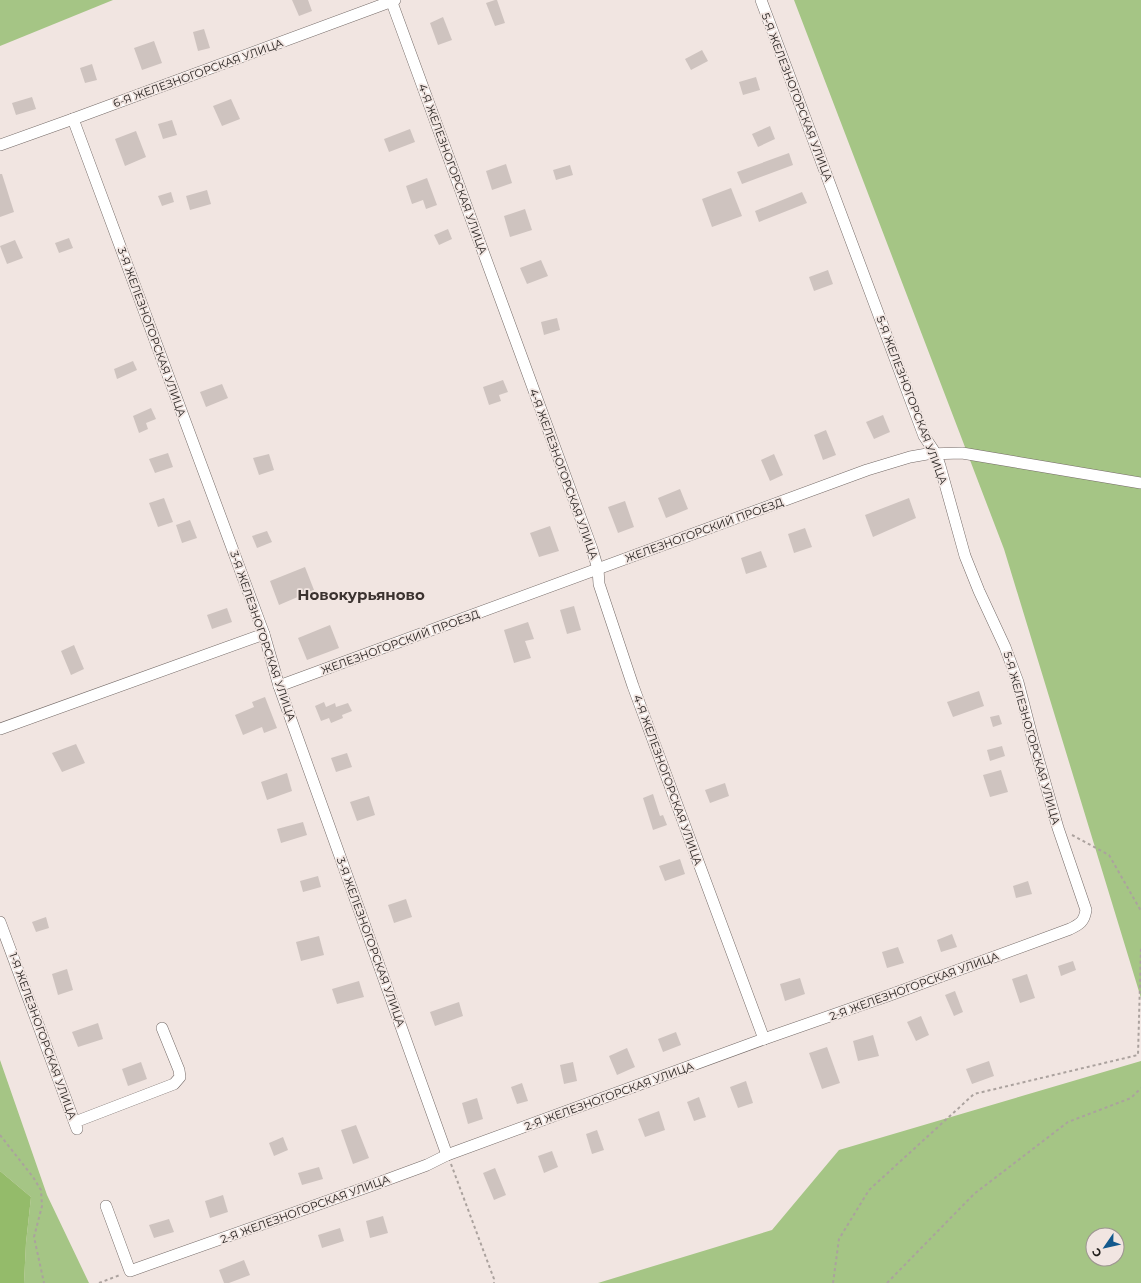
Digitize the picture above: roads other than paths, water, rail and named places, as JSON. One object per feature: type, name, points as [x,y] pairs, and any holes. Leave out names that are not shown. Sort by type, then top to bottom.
[{"type":"street","name":"6-Я ЖЕЛЕЗНОГОРСКАЯ УЛИЦА","points":[[0,145],[392,0]]},
{"type":"street","name":"4-Я ЖЕЛЕЗНОГОРСКАЯ УЛИЦА","points":[[392,0],[592,549],[598,569],[599,584],[633,686],[764,1039]]},
{"type":"street","name":"5-Я ЖЕЛЕЗНОГОРСКАЯ УЛИЦА","points":[[761,0],[924,436],[936,454],[965,556],[1005,647],[1018,682],[1058,828],[1086,910],[1085,917]]},
{"type":"street","name":"3-Я ЖЕЛЕЗНОГОРСКАЯ УЛИЦА","points":[[73,119],[264,634],[280,686],[447,1155]]},
{"type":"street","name":"ЖЕЛЕЗНОГОРСКИЙ ПРОЕЗД","points":[[280,686],[867,470],[910,456],[927,454],[962,454],[982,456],[1141,483]]},
{"type":"street","points":[[0,729],[264,634]]},
{"type":"street","name":"2-Я ЖЕЛЕЗНОГОРСКАЯ УЛИЦА","points":[[106,1206],[130,1271],[370,1186],[427,1165],[447,1155],[1070,929],[1082,922],[1085,917]]},
{"type":"street","name":"1-Я ЖЕЛЕЗНОГОРСКАЯ УЛИЦА","points":[[0,922],[76,1126],[174,1084],[180,1077],[179,1070],[162,1028]]},
{"type":"district","name":"Новокурьяново","points":[[361,594]]}]
